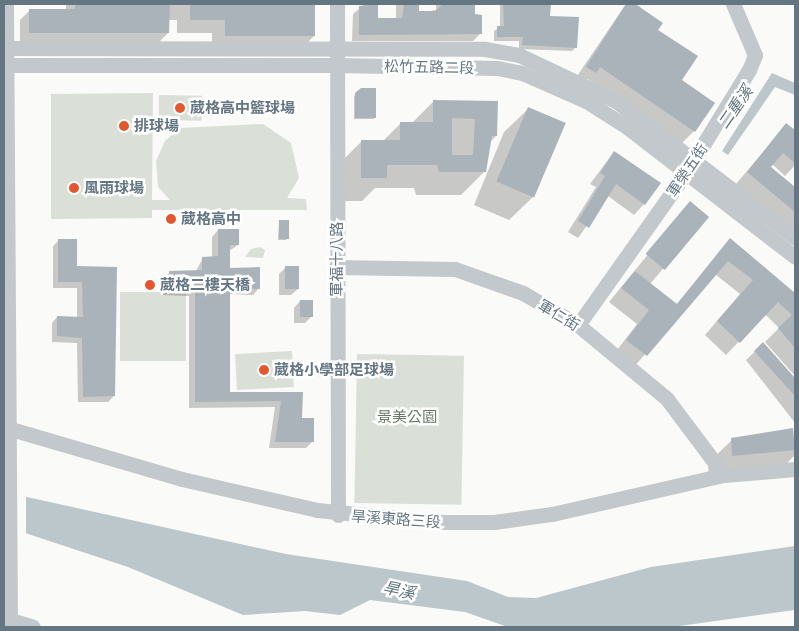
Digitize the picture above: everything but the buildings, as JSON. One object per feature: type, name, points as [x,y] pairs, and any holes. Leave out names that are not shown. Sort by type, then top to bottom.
[{"type":"street","points":[[6,4],[6,432],[10,596],[8,622],[33,627]]},
{"type":"street","name":"軍福十八路","points":[[337,4],[336,267],[338,515]]},
{"type":"street","name":"軍榮五街","points":[[578,325],[691,165],[755,55],[733,4]]},
{"type":"street","name":"松竹五路二段","points":[[5,48],[338,47],[485,49],[519,55],[616,101],[795,257]]},
{"type":"street","name":"松竹五路二段","points":[[5,65],[337,65],[498,68],[522,73],[586,101],[691,165],[795,238]]},
{"type":"street","name":"軍仁街","points":[[336,267],[456,269],[522,293],[578,325],[667,399],[724,475]]},
{"type":"street","name":"旱溪東路三段","points":[[6,432],[182,479],[338,515],[494,522],[724,475],[795,469]]},
{"type":"green space","points":[[153,93],[152,200],[170,200],[158,187],[156,161],[165,141],[180,128],[263,124],[291,143],[299,178],[287,198],[306,199],[307,210],[152,210],[152,218],[51,219],[51,94]]},
{"type":"green space","name":"葳格高中籃球場","points":[[159,95],[202,96],[202,121],[159,120]]},
{"type":"green space","points":[[260,247],[265,250],[263,258],[245,257],[251,249]]},
{"type":"green space","points":[[120,292],[186,292],[186,361],[120,361]]},
{"type":"green space","name":"葳格小學部足球場","points":[[292,351],[294,387],[237,390],[235,354]]},
{"type":"green space","name":"景美公園","points":[[357,354],[464,356],[461,505],[354,503]]},
{"type":"water","name":"二重溪","points":[[772,73],[795,83],[795,95],[775,87],[728,155],[722,151]]},
{"type":"water","name":"旱溪","points":[[4,492],[286,554],[467,581],[508,597],[536,598],[651,567],[795,546],[795,610],[672,627],[505,626],[465,612],[370,600],[340,615],[305,611],[243,615],[128,567],[4,526]]},
{"type":"pier","points":[[4,489],[26,494],[26,536],[4,529]]},
{"type":"place","name":"葳格高中籃球場","points":[[180,108]]},
{"type":"place","name":"排球場","points":[[124,126]]},
{"type":"place","name":"風雨球場","points":[[74,188]]},
{"type":"place","name":"葳格高中","points":[[171,219]]},
{"type":"place","name":"葳格二樓天橋","points":[[150,285]]},
{"type":"place","name":"葳格小學部足球場","points":[[264,370]]}]
